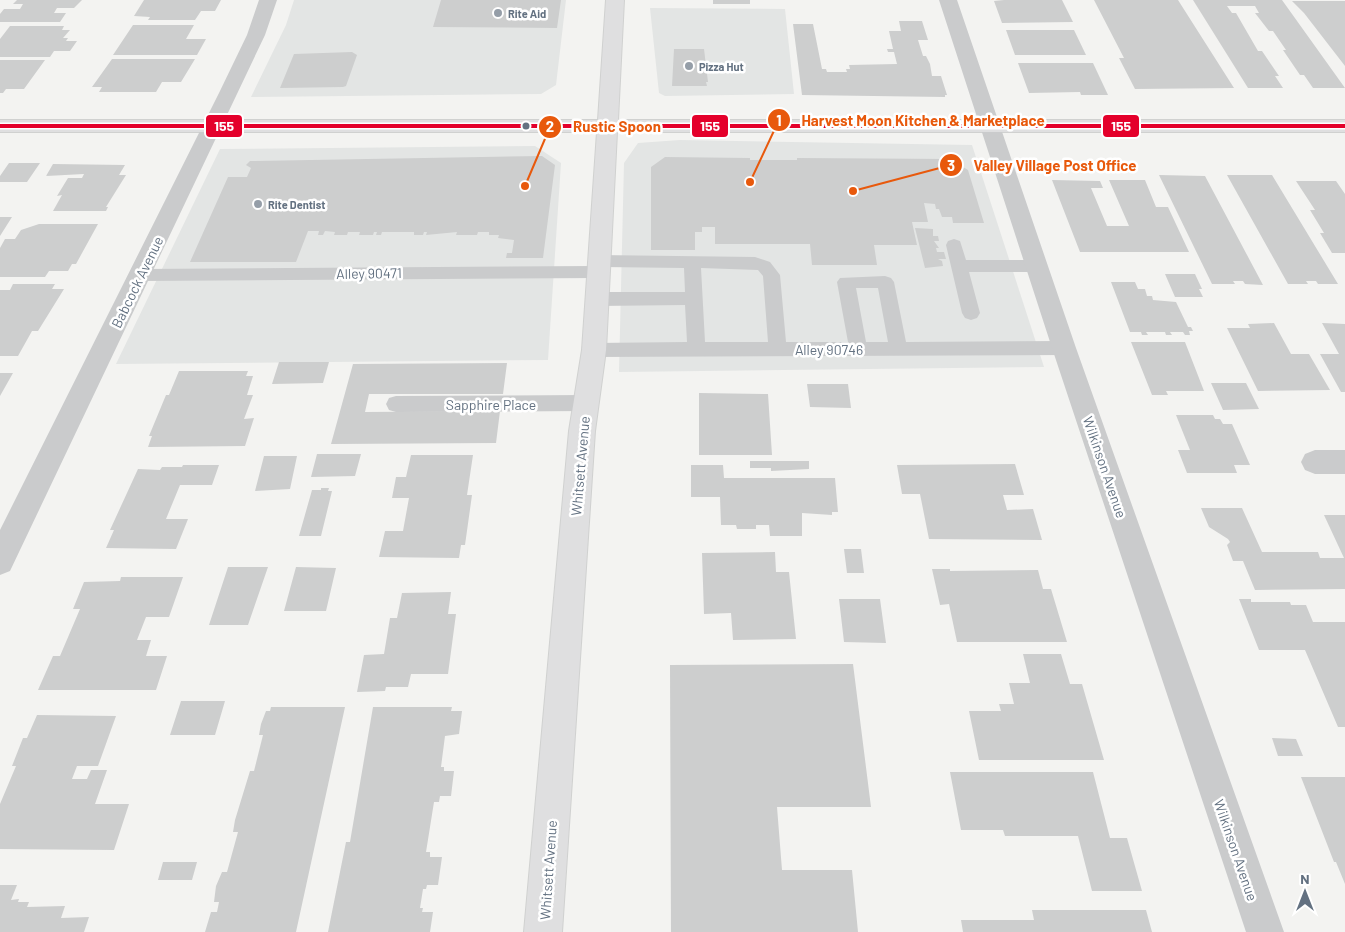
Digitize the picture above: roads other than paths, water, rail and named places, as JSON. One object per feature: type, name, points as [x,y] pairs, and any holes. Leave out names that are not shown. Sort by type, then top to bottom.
[{"type":"main road","name":"Whitsett Avenue","points":[[543,932],[582,432],[594,350],[615,0]]},
{"type":"main road","points":[[0,126],[1345,126]]},
{"type":"street","name":"Babcock Avenue","points":[[0,561],[256,35],[268,0]]},
{"type":"street","name":"Wilkinson Avenue","points":[[948,0],[1036,266],[1265,932]]},
{"type":"street","points":[[1315,462],[1345,462]]},
{"type":"lane","points":[[954,245],[970,313]]},
{"type":"lane","points":[[598,277],[692,262],[755,263],[764,266],[771,275],[778,349]]},
{"type":"lane","points":[[692,262],[696,350]]},
{"type":"lane","points":[[959,266],[1036,266]]},
{"type":"lane","name":"Alley 90471","points":[[140,276],[598,277]]},
{"type":"lane","points":[[598,277],[693,298]]},
{"type":"lane","points":[[858,349],[846,282],[885,282],[899,349]]},
{"type":"lane","name":"Alley 90746","points":[[594,350],[1064,348]]},
{"type":"lane","name":"Sapphire Place","points":[[396,404],[586,404]]},
{"type":"place","name":"Rite Aid","points":[[498,13]]},
{"type":"place","name":"Pizza Hut","points":[[689,66]]},
{"type":"place","name":"Harvest Moon Kitchen & Marketplace","points":[[750,182]]},
{"type":"place","name":"Rustic Spoon","points":[[525,186]]},
{"type":"place","name":"Valley Village Post Office","points":[[853,191]]},
{"type":"place","name":"Rite Dentist","points":[[258,204]]}]
